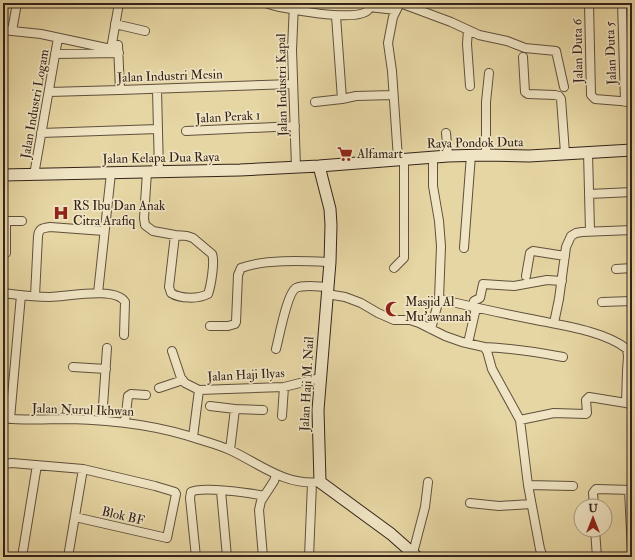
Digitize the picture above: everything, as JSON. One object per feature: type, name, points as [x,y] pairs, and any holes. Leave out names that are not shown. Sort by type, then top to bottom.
[{"type":"main road","name":"Raya Pondok Duta","points":[[320,166],[486,154],[529,156],[632,150]]},
{"type":"main road","name":"Jalan Kelapa Dua Raya","points":[[3,175],[159,172],[320,166]]},
{"type":"main road","name":"Jalan Haji M. Nail","points":[[316,482],[318,410],[330,262],[331,216],[320,166]]},
{"type":"main road","points":[[316,482],[391,534],[415,556]]},
{"type":"street","points":[[12,31],[17,3]]},
{"type":"street","points":[[119,3],[115,24],[120,90]]},
{"type":"street","points":[[266,3],[274,6],[293,6],[336,16],[363,14],[367,12],[369,5],[399,5],[479,35],[507,41],[525,48],[556,51],[564,87]]},
{"type":"street","name":"Jalan Duta 6","points":[[588,3],[591,93],[593,98],[629,102]]},
{"type":"street","name":"Jalan Duta 5","points":[[622,3],[629,102]]},
{"type":"street","points":[[394,268],[404,258],[401,159],[388,43],[391,24],[399,5]]},
{"type":"street","name":"Jalan Industri Kapal","points":[[293,6],[292,50],[296,167]]},
{"type":"street","points":[[336,16],[342,99]]},
{"type":"street","points":[[115,24],[145,30]]},
{"type":"street","points":[[3,30],[58,38],[116,49]]},
{"type":"street","points":[[468,30],[467,44],[470,86]]},
{"type":"street","name":"Jalan Industri Logam","points":[[34,175],[58,38]]},
{"type":"street","points":[[55,54],[116,49]]},
{"type":"street","points":[[523,57],[525,92],[528,94],[555,95],[559,96],[561,99],[565,153]]},
{"type":"street","points":[[486,154],[486,102],[489,73]]},
{"type":"street","name":"Jalan Industri Mesin","points":[[49,92],[293,84]]},
{"type":"street","points":[[158,89],[159,172]]},
{"type":"street","points":[[315,102],[356,96],[393,95]]},
{"type":"street","name":"Jalan Perak 1","points":[[186,131],[295,126]]},
{"type":"street","points":[[41,133],[158,129]]},
{"type":"street","points":[[446,133],[448,156]]},
{"type":"street","points":[[588,152],[590,231]]},
{"type":"street","points":[[464,248],[471,155]]},
{"type":"street","points":[[430,329],[438,299],[441,246],[440,221],[433,186],[433,158]]},
{"type":"street","points":[[147,172],[144,218],[145,225],[153,231],[192,238],[214,256],[208,294],[191,297],[174,295],[171,293],[169,287],[175,235]]},
{"type":"street","points":[[98,293],[111,173]]},
{"type":"street","points":[[589,194],[632,192]]},
{"type":"street","points":[[6,253],[5,221],[22,221]]},
{"type":"street","points":[[35,296],[38,231],[43,228],[50,228],[104,231]]},
{"type":"street","points":[[554,323],[562,281],[566,247],[570,236],[576,233],[590,231],[632,230]]},
{"type":"street","points":[[526,276],[530,253],[533,251],[564,260]]},
{"type":"street","points":[[210,326],[228,326],[235,324],[238,275],[241,268],[276,262],[330,262]]},
{"type":"street","points":[[616,268],[632,268]]},
{"type":"street","points":[[468,343],[474,301],[480,298],[483,284],[514,286],[550,280],[562,281]]},
{"type":"street","points":[[276,349],[285,312],[292,292],[299,287],[327,291],[362,303],[378,313],[394,320],[410,320],[419,322],[445,336],[468,343],[484,347],[538,352],[563,357]]},
{"type":"street","points":[[3,293],[49,297],[98,293],[111,294],[124,299],[125,302],[124,335]]},
{"type":"street","points":[[6,419],[21,295]]},
{"type":"street","points":[[438,299],[554,323],[596,334],[616,341],[627,349],[628,356],[626,371],[629,404],[590,397],[586,400],[587,413],[584,414],[554,414],[520,420]]},
{"type":"street","points":[[602,302],[632,301]]},
{"type":"street","points":[[484,347],[487,351],[492,369],[520,420],[531,504],[543,557]]},
{"type":"street","points":[[102,420],[107,348]]},
{"type":"street","points":[[160,388],[183,380],[172,351]]},
{"type":"street","points":[[73,367],[106,369]]},
{"type":"street","name":"Jalan Haji Ilyas","points":[[183,380],[185,383],[199,390],[284,387],[320,378]]},
{"type":"street","points":[[282,416],[284,387]]},
{"type":"street","points":[[193,437],[199,390]]},
{"type":"street","points":[[125,422],[129,395],[146,396]]},
{"type":"street","points":[[210,406],[263,410]]},
{"type":"street","points":[[230,450],[235,409]]},
{"type":"street","name":"Jalan Nurul Ikhwan","points":[[6,419],[26,421],[68,419],[102,420],[156,427],[193,437],[230,450],[276,475],[297,481],[316,482]]},
{"type":"street","points":[[3,464],[12,463],[82,469],[68,557]]},
{"type":"street","points":[[22,557],[38,465]]},
{"type":"street","name":"Blok BF","points":[[75,517],[165,538],[168,536],[176,495],[175,492],[82,469]]},
{"type":"street","points":[[263,557],[259,510],[261,501],[270,489],[276,475]]},
{"type":"street","points":[[308,557],[316,482]]},
{"type":"street","points":[[415,556],[425,507],[428,482]]},
{"type":"street","points":[[528,485],[573,486]]},
{"type":"street","points":[[593,498],[593,491],[598,489],[631,490],[632,551]]},
{"type":"street","points":[[196,557],[190,495],[195,490],[247,492],[264,496]]},
{"type":"street","points":[[221,491],[227,557]]},
{"type":"street","points":[[470,503],[499,506],[531,504]]},
{"type":"street","points":[[596,538],[597,557]]},
{"type":"place","name":"Alfamart","points":[[345,154]]},
{"type":"place","name":"RS Ibu Dan Anak Citra Arafiq","points":[[61,213]]},
{"type":"place","name":"Masjid Al Mu'awannah","points":[[393,309]]}]
